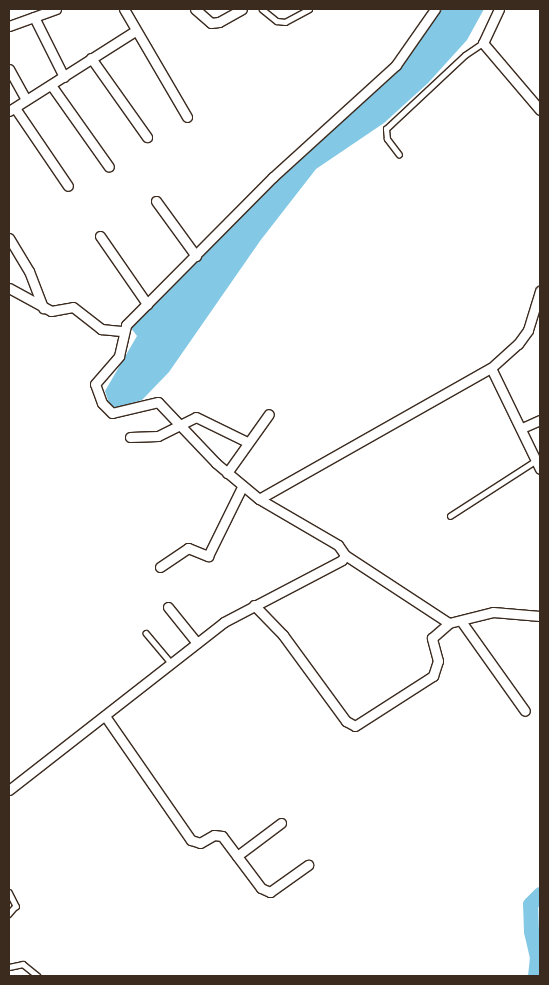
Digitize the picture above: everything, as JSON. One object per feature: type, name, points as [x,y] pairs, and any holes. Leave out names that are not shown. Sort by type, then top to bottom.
[{"type":"street","points":[[9,26],[56,9]]},
{"type":"street","points":[[124,9],[187,118]]},
{"type":"street","points":[[195,9],[211,23],[219,22],[242,9]]},
{"type":"street","points":[[435,9],[396,65],[273,177],[121,331],[119,356],[95,384],[102,403],[112,413],[158,402],[227,474],[242,487],[338,545],[345,555],[449,623]]},
{"type":"street","points":[[499,9],[483,43],[540,110]]},
{"type":"street","points":[[34,17],[64,77]]},
{"type":"street","points":[[68,186],[12,109],[135,31]]},
{"type":"street","points":[[91,58],[148,137]]},
{"type":"street","points":[[9,69],[26,100]]},
{"type":"street","points":[[51,84],[109,167]]},
{"type":"street","points":[[156,201],[196,256]]},
{"type":"street","points":[[100,236],[147,304]]},
{"type":"street","points":[[9,238],[29,271],[43,308]]},
{"type":"street","points":[[9,288],[43,308],[51,311],[73,306],[101,329],[121,331]]},
{"type":"street","points":[[259,499],[491,368],[518,344],[539,306],[540,291]]},
{"type":"street","points":[[491,368],[522,428],[540,469]]},
{"type":"street","points":[[227,474],[246,442],[269,414]]},
{"type":"street","points":[[130,437],[158,436],[190,418],[203,418],[246,442]]},
{"type":"street","points":[[522,428],[540,420]]},
{"type":"street","points":[[160,567],[188,548],[208,556],[242,487]]},
{"type":"street","points":[[9,790],[198,643],[254,604],[336,565],[345,555]]},
{"type":"street","points":[[254,604],[283,635],[346,722],[354,726],[433,676],[438,661],[432,638],[449,623],[493,612],[540,616]]},
{"type":"street","points":[[168,607],[198,643]]},
{"type":"street","points":[[461,621],[525,711]]},
{"type":"street","points":[[105,716],[191,840],[200,844],[218,835],[237,856],[261,888],[270,892],[308,865]]},
{"type":"street","points":[[237,856],[281,823]]},
{"type":"lane","points":[[262,9],[284,22],[309,9]]},
{"type":"lane","points":[[399,155],[387,139],[386,129],[464,54],[483,43]]},
{"type":"lane","points":[[450,516],[535,461]]},
{"type":"lane","points":[[146,633],[171,663]]},
{"type":"lane","points":[[9,892],[16,906],[9,914]]},
{"type":"lane","points":[[9,967],[23,964],[38,976]]},
{"type":"water","points":[[438,9],[484,9],[467,40],[428,83],[384,123],[316,169],[260,241],[169,372],[142,400],[111,409],[105,391],[137,336],[131,328],[211,243],[400,67]]},
{"type":"waterway","points":[[535,976],[537,957],[531,931],[530,904],[540,894]]}]
